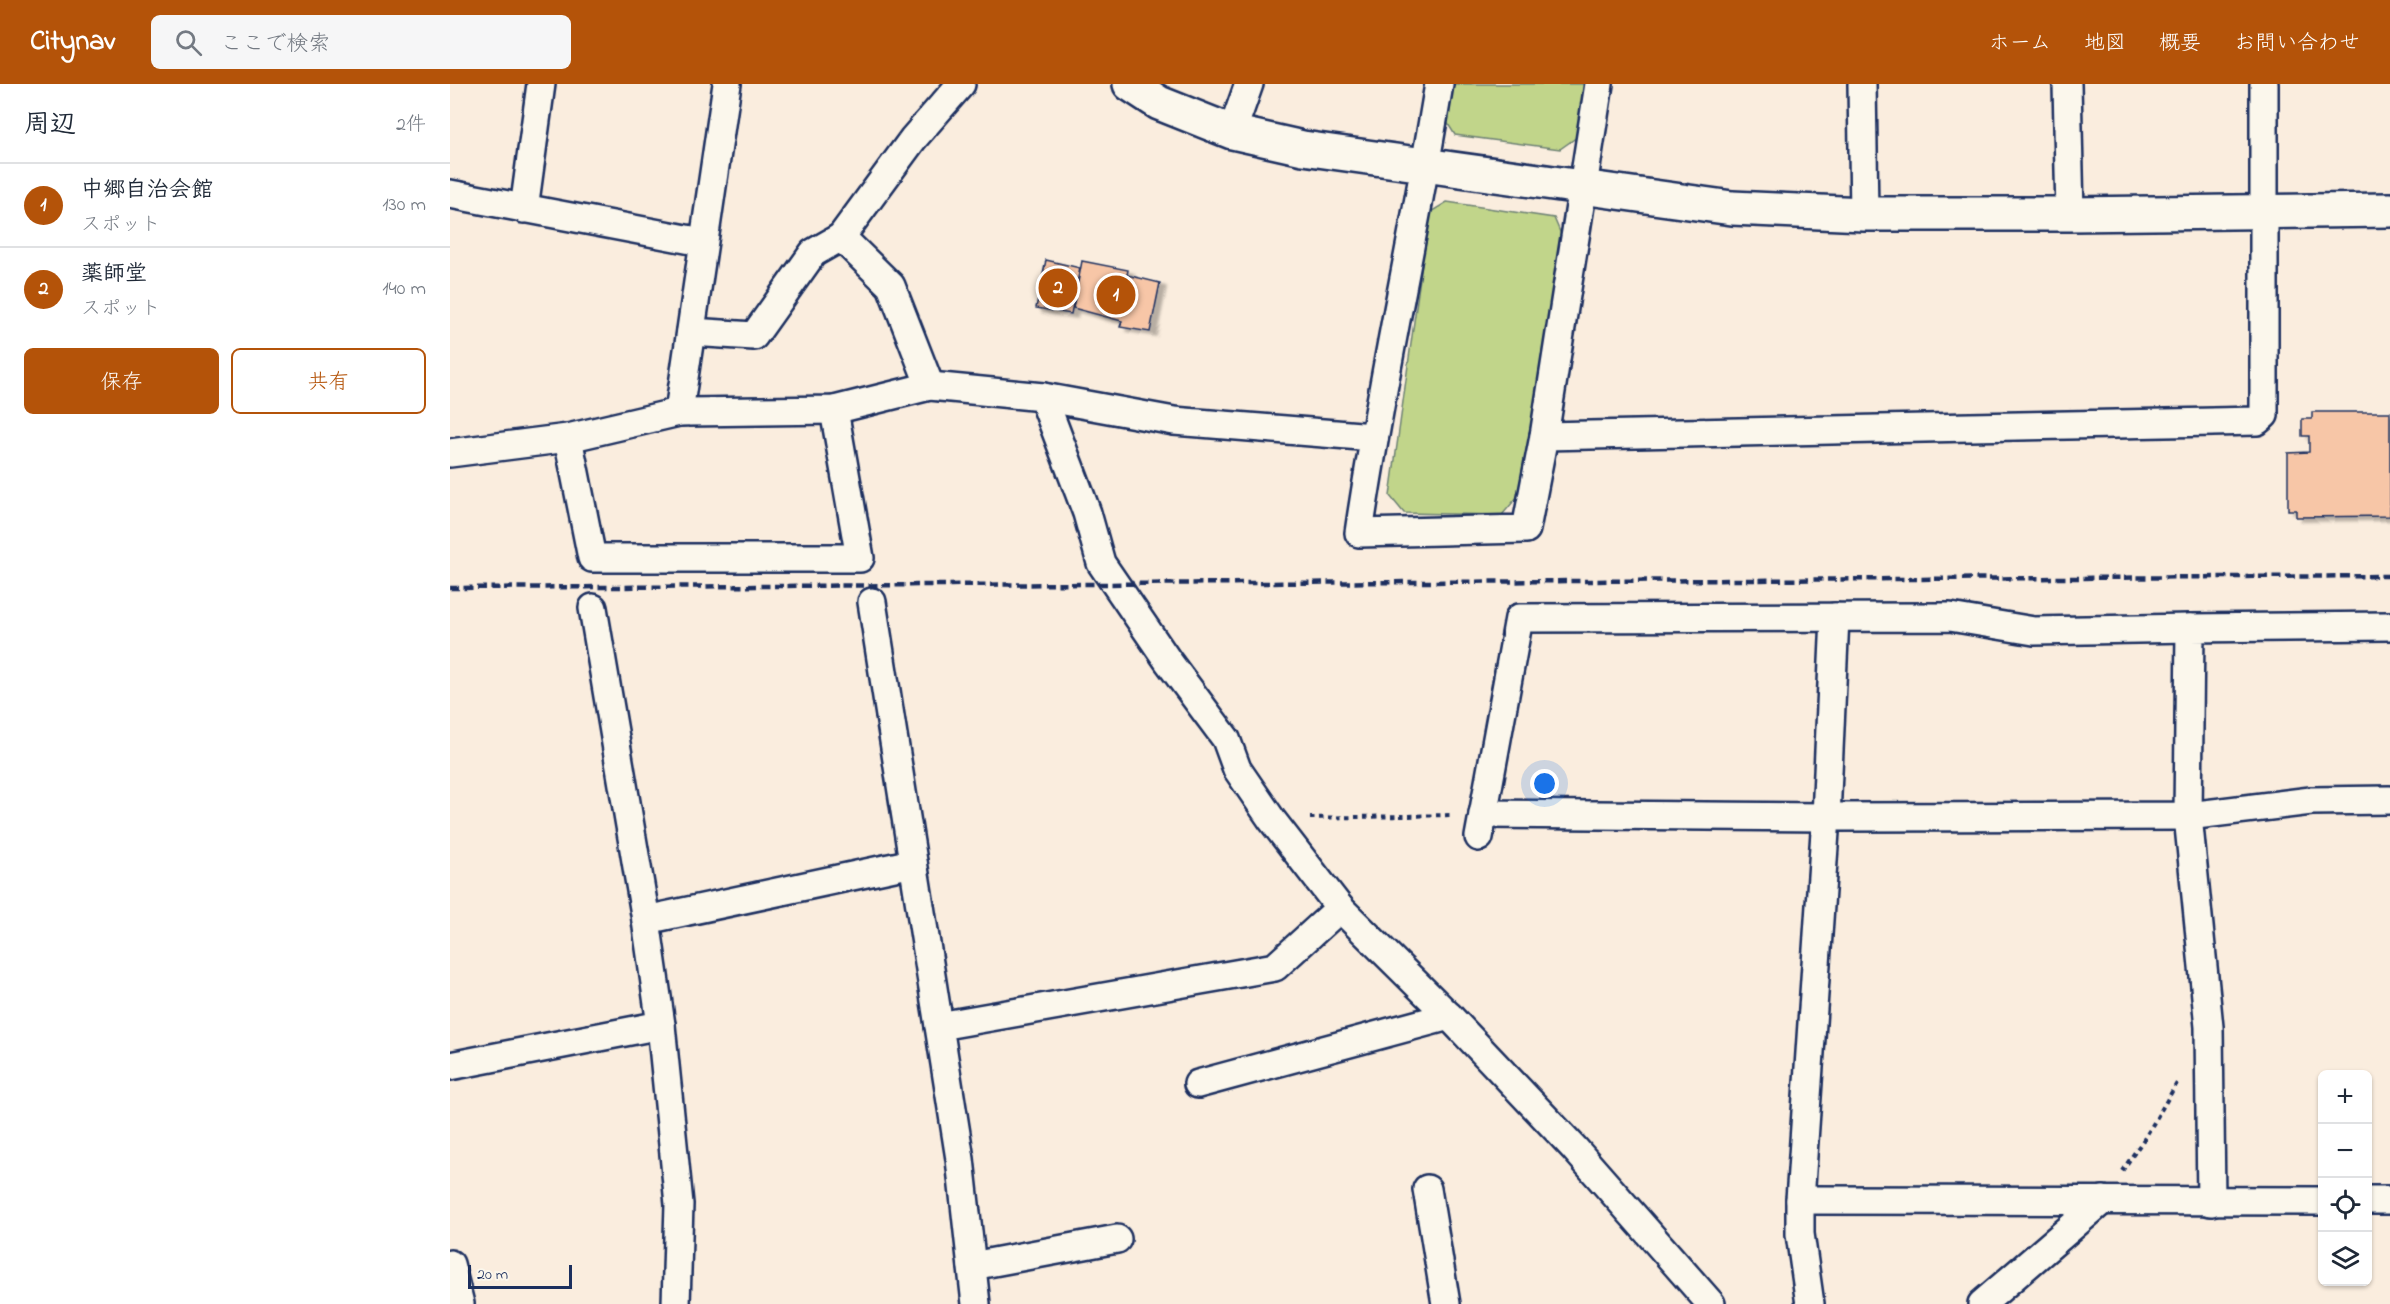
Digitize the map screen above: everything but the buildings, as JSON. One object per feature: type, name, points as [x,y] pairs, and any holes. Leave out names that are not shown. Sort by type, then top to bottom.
[{"type":"street","points":[[524,208],[541,84]]},
{"type":"street","points":[[679,412],[702,242],[728,84]]},
{"type":"street","points":[[691,332],[753,336],[813,253],[841,237],[913,139],[961,84]]},
{"type":"street","points":[[1130,84],[1159,103],[1232,132],[1303,148],[1732,208],[1864,214],[2390,210]]},
{"type":"street","points":[[1232,132],[1250,84]]},
{"type":"street","points":[[1439,84],[1426,166],[1373,436],[1359,533],[1526,529],[1544,436],[1599,84]]},
{"type":"street","points":[[1862,84],[1864,214]]},
{"type":"street","points":[[2067,84],[2070,214]]},
{"type":"street","points":[[1544,436],[2256,421],[2264,415],[2264,84]]},
{"type":"street","points":[[450,194],[702,242]]},
{"type":"street","points":[[841,237],[891,286],[930,386]]},
{"type":"street","points":[[450,453],[568,438],[679,412],[834,410],[930,386],[1043,397],[1174,421],[1373,436]]},
{"type":"street","points":[[1043,397],[1087,513],[1101,563],[1226,739],[1237,769],[1272,819],[1340,908],[1449,1016],[1574,1148],[1711,1304]]},
{"type":"street","points":[[568,438],[592,558],[860,558],[834,410]]},
{"type":"street","points":[[872,602],[960,1159],[976,1304]]},
{"type":"street","points":[[592,608],[646,920],[661,1025],[680,1204],[675,1304]]},
{"type":"street","points":[[1810,1304],[1800,1234],[1800,1200],[1826,817],[1834,617]]},
{"type":"street","points":[[2390,626],[2034,631],[1950,617],[1519,618],[1481,825],[1826,817],[2187,816],[2312,801],[2390,800]]},
{"type":"street","points":[[2190,628],[2187,816],[2209,1027],[2211,1202]]},
{"type":"street","points":[[646,920],[913,863]]},
{"type":"street","points":[[939,1026],[1275,967],[1340,908]]},
{"type":"street","points":[[1198,1084],[1449,1016]]},
{"type":"street","points":[[450,1066],[661,1025]]},
{"type":"street","points":[[1427,1189],[1446,1304]]},
{"type":"street","points":[[1800,1200],[2318,1201]]},
{"type":"street","points":[[1982,1304],[2103,1200]]},
{"type":"street","points":[[2372,1200],[2390,1200]]},
{"type":"street","points":[[972,1266],[1117,1239]]},
{"type":"street","points":[[450,1264],[460,1304]]},
{"type":"path","points":[[1272,819],[1481,825]]},
{"type":"path","points":[[2103,1200],[2146,1136],[2180,1077]]},
{"type":"green space","points":[[1451,84],[1585,84],[1577,137],[1560,149],[1455,135],[1445,119]]},
{"type":"green space","points":[[1447,202],[1554,218],[1563,239],[1519,495],[1502,515],[1404,513],[1390,496],[1429,213]]},
{"type":"railway","points":[[450,588],[2390,576]]},
{"type":"place","name":"薬師堂","points":[[1058,288]]},
{"type":"place","name":"中郷自治会館","points":[[1116,295]]}]
